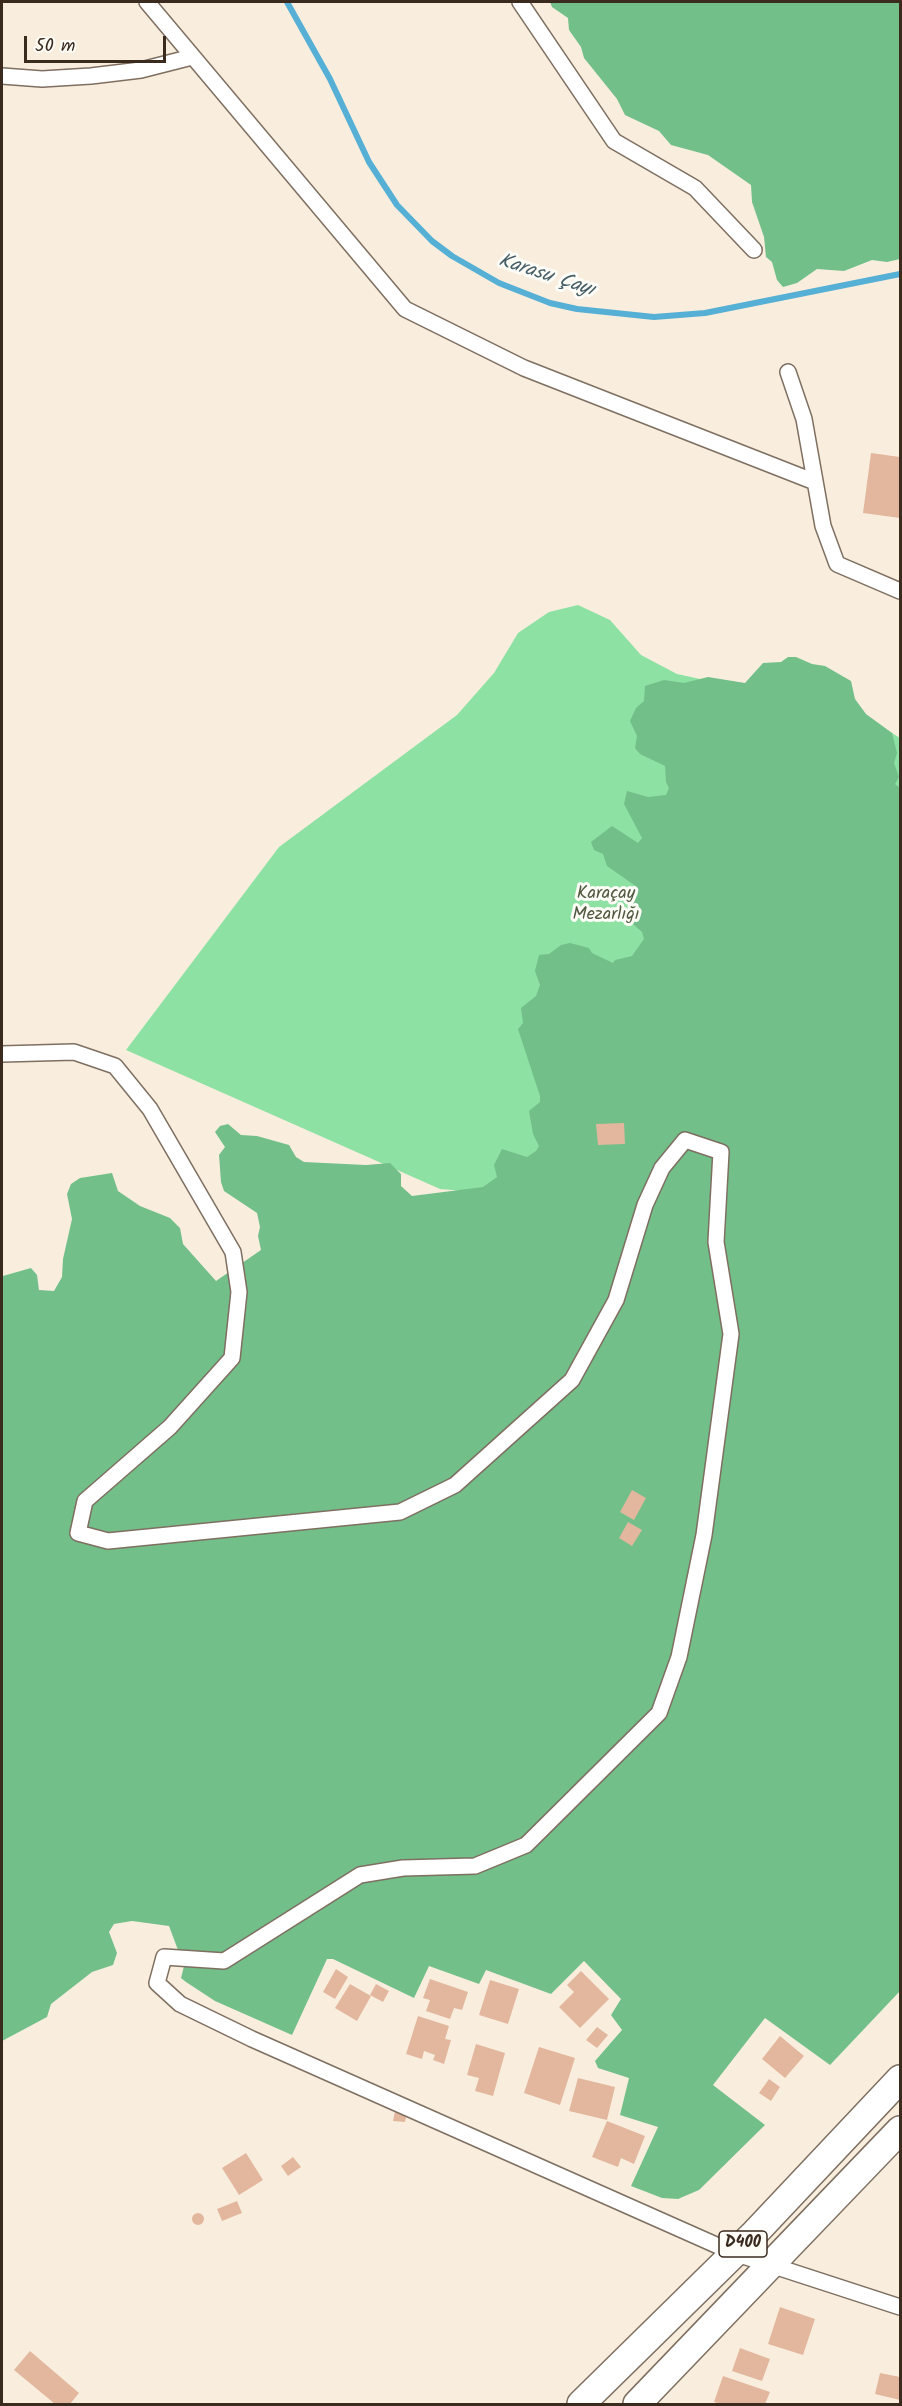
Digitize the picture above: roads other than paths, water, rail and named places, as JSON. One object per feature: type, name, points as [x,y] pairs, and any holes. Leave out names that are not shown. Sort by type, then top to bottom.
[{"type":"highway","name":"D400","points":[[581,2404],[734,2253],[900,2079]]},
{"type":"highway","name":"D400","points":[[638,2404],[900,2130]]},
{"type":"street","points":[[147,2],[405,309],[524,368],[815,482]]},
{"type":"street","points":[[520,2],[614,141],[695,188],[753,250]]},
{"type":"street","points":[[2,76],[42,79],[91,76],[141,70],[192,57]]},
{"type":"street","points":[[788,372],[804,419],[823,526],[837,564],[900,591]]},
{"type":"street","points":[[2,1054],[74,1052],[115,1066],[150,1109],[233,1252],[239,1292],[232,1358],[170,1427],[85,1501],[78,1533],[108,1541],[400,1512],[455,1485],[572,1380],[616,1300],[645,1205],[662,1168],[685,1140],[721,1152],[716,1242],[731,1334],[704,1535],[679,1657],[659,1713],[526,1845],[475,1866],[403,1868],[360,1875],[224,1961],[164,1957],[158,1983],[180,2004],[241,2034],[734,2253],[900,2307]]},
{"type":"waterway","name":"Karasu Çayı","points":[[287,2],[330,79],[369,162],[397,205],[432,241],[452,256],[499,283],[550,303],[577,309],[654,317],[705,313],[900,274]]},
{"type":"park label","name":"Karaçay Mezarlığı","points":[[606,905]]}]
